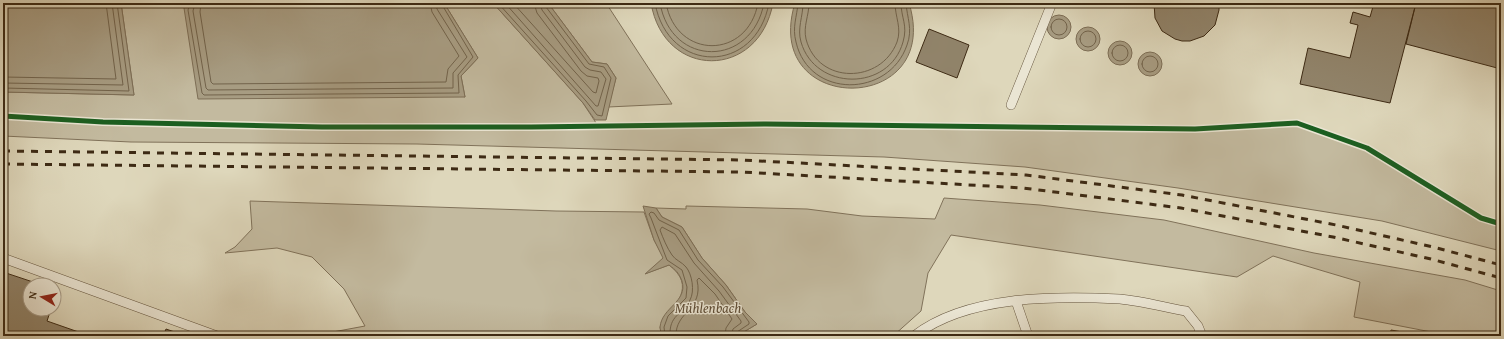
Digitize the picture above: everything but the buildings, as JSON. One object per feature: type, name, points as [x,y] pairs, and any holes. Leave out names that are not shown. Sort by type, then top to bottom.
[{"type":"lane","points":[[1010,105],[1052,3]]},
{"type":"lane","points":[[3,258],[217,336]]},
{"type":"lane","points":[[914,336],[927,326],[957,312],[1016,301],[1121,299],[1186,311],[1198,326],[1202,336]]},
{"type":"lane","points":[[1016,301],[1028,336]]},
{"type":"shaded area","points":[[121,3],[187,3],[184,8],[465,97],[461,76],[478,58],[444,3],[493,3],[583,103],[598,126],[766,124],[1195,129],[1297,123],[1367,148],[1481,218],[1501,224],[1501,251],[1382,221],[1178,188],[1025,167],[884,157],[417,144],[131,142],[3,136],[3,92],[134,95]]},
{"type":"shaded area","points":[[548,3],[606,3],[672,104],[608,107],[616,78],[607,64],[592,62]]},
{"type":"shaded area","points":[[944,198],[1040,205],[1164,220],[1314,253],[1465,280],[1501,291],[1501,336],[1452,336],[1354,317],[1360,282],[1273,256],[1237,277],[951,235],[928,273],[921,311],[893,336],[737,336],[757,324],[745,312],[726,285],[702,258],[682,227],[662,217],[656,208],[686,209],[686,206],[807,209],[862,216],[935,219]]},
{"type":"shaded area","points":[[250,201],[556,211],[644,212],[654,240],[664,258],[647,273],[669,265],[682,281],[681,296],[660,327],[662,336],[323,336],[322,334],[365,326],[344,289],[312,257],[277,248],[225,253],[235,247],[252,229]]},
{"type":"water","points":[[3,3],[121,3],[134,95],[3,92]]},
{"type":"water","points":[[187,3],[444,3],[478,58],[461,76],[465,97],[198,99],[184,8]]},
{"type":"water","points":[[493,3],[548,3],[592,62],[607,64],[616,78],[606,120],[595,120],[583,103]]},
{"type":"water","points":[[651,3],[773,3],[764,28],[750,46],[732,57],[712,61],[692,57],[674,46],[659,28]]},
{"type":"water","points":[[795,3],[909,3],[913,40],[901,67],[879,83],[852,88],[825,83],[803,67],[791,40]]},
{"type":"water","points":[[1059,15],[1067,19],[1071,27],[1067,35],[1059,39],[1051,35],[1047,27],[1051,19]]},
{"type":"water","points":[[1088,27],[1093,28],[1099,34],[1099,44],[1093,50],[1088,51],[1083,50],[1077,44],[1076,39],[1077,34],[1083,28]]},
{"type":"water","points":[[1120,41],[1125,42],[1131,48],[1131,58],[1125,64],[1120,65],[1115,64],[1109,58],[1108,53],[1109,48],[1115,42]]},
{"type":"water","points":[[1150,52],[1155,53],[1161,59],[1161,69],[1155,75],[1150,76],[1145,75],[1139,69],[1138,64],[1139,59],[1145,53]]},
{"type":"water","name":"Mühlenbach","points":[[643,206],[656,208],[662,217],[682,227],[702,258],[726,285],[745,312],[757,324],[737,336],[662,336],[660,327],[662,320],[665,314],[678,300],[683,288],[682,281],[674,268],[669,265],[645,274],[663,258],[654,240]]},
{"type":"railway","points":[[3,151],[742,160],[1026,175],[1182,195],[1336,225],[1433,247],[1501,265]]},
{"type":"railway","points":[[3,164],[742,172],[1023,188],[1181,208],[1333,237],[1431,259],[1501,278]]},
{"type":"cycle path","points":[[3,116],[103,122],[322,127],[531,127],[766,124],[1195,129],[1297,123],[1367,148],[1481,218],[1501,224]]}]
